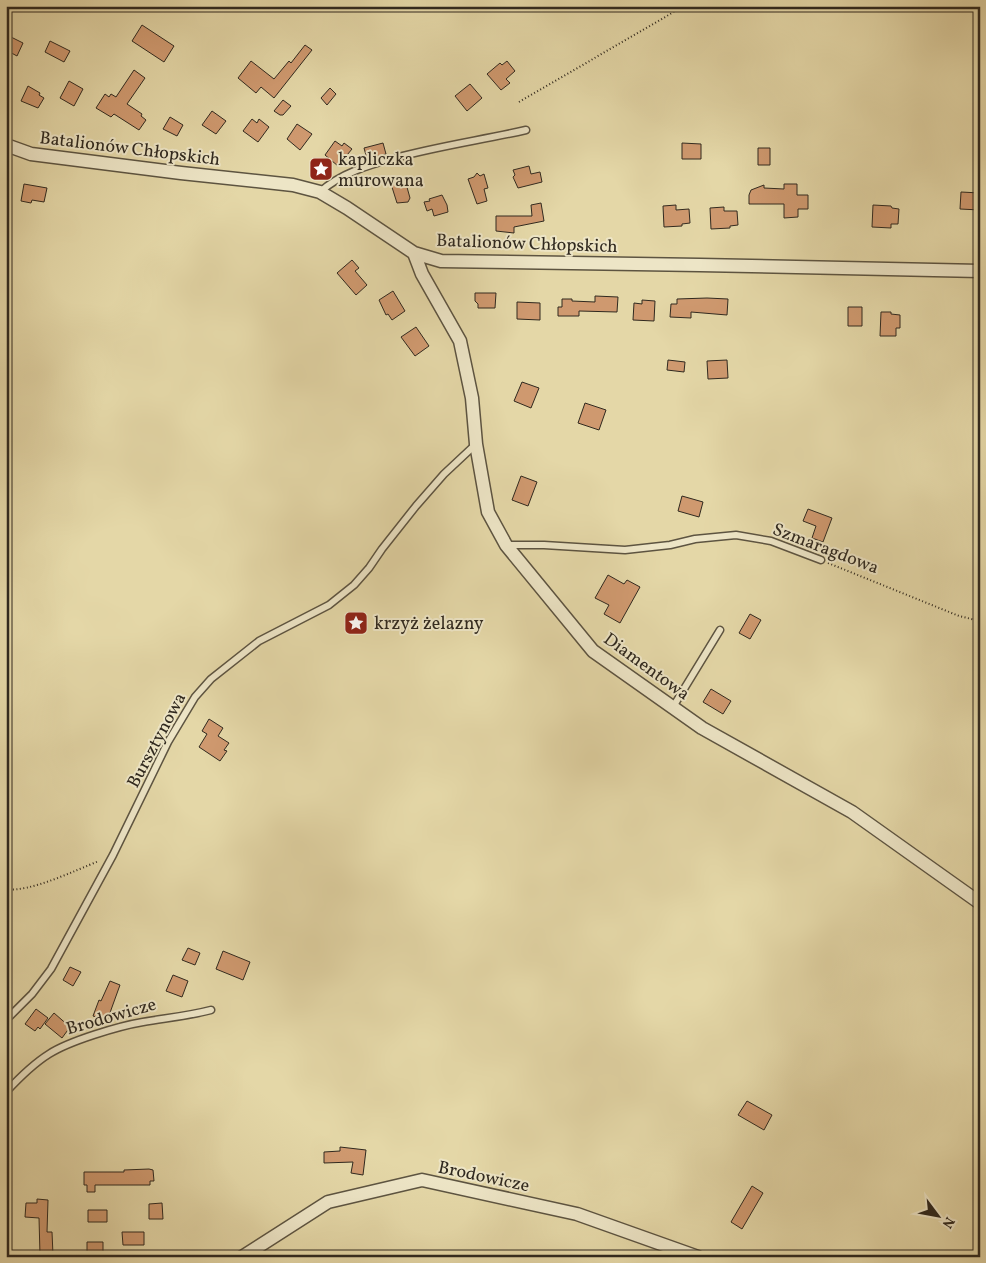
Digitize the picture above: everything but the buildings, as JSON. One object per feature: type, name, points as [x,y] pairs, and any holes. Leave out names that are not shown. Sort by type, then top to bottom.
[{"type":"street","name":"Batalionów Chłopskich","points":[[6,145],[31,154],[293,185],[320,192],[414,253],[441,261],[980,271]]},
{"type":"street","name":"Diamentowa","points":[[414,253],[422,274],[460,341],[472,398],[476,444],[488,512],[506,545],[594,651],[702,728],[852,812],[980,903]]},
{"type":"street","name":"Brodowicze","points":[[242,1257],[328,1202],[422,1180],[577,1214],[698,1257]]},
{"type":"lane","points":[[320,192],[329,184],[365,166],[424,150],[526,130]]},
{"type":"lane","name":"Bursztynowa","points":[[6,1020],[32,994],[51,969],[113,856],[180,719],[195,697],[229,663],[259,641],[330,605],[354,585],[416,506],[444,474],[476,444]]},
{"type":"lane","name":"Szmaragdowa","points":[[506,545],[544,545],[625,550],[670,545],[695,539],[736,536],[771,541],[821,560]]},
{"type":"lane","points":[[673,707],[720,630]]},
{"type":"lane","name":"Brodowicze","points":[[6,1092],[18,1079],[50,1054],[84,1038],[141,1022],[211,1010]]},
{"type":"path","points":[[519,102],[684,6]]},
{"type":"path","name":"Szmaragdowa","points":[[821,560],[951,613],[980,621]]},
{"type":"path","points":[[6,889],[32,886],[113,856]]},
{"type":"place","name":"kapliczka murowana","points":[[321,169]]},
{"type":"place","name":"krzyż żelazny","points":[[356,623]]}]
